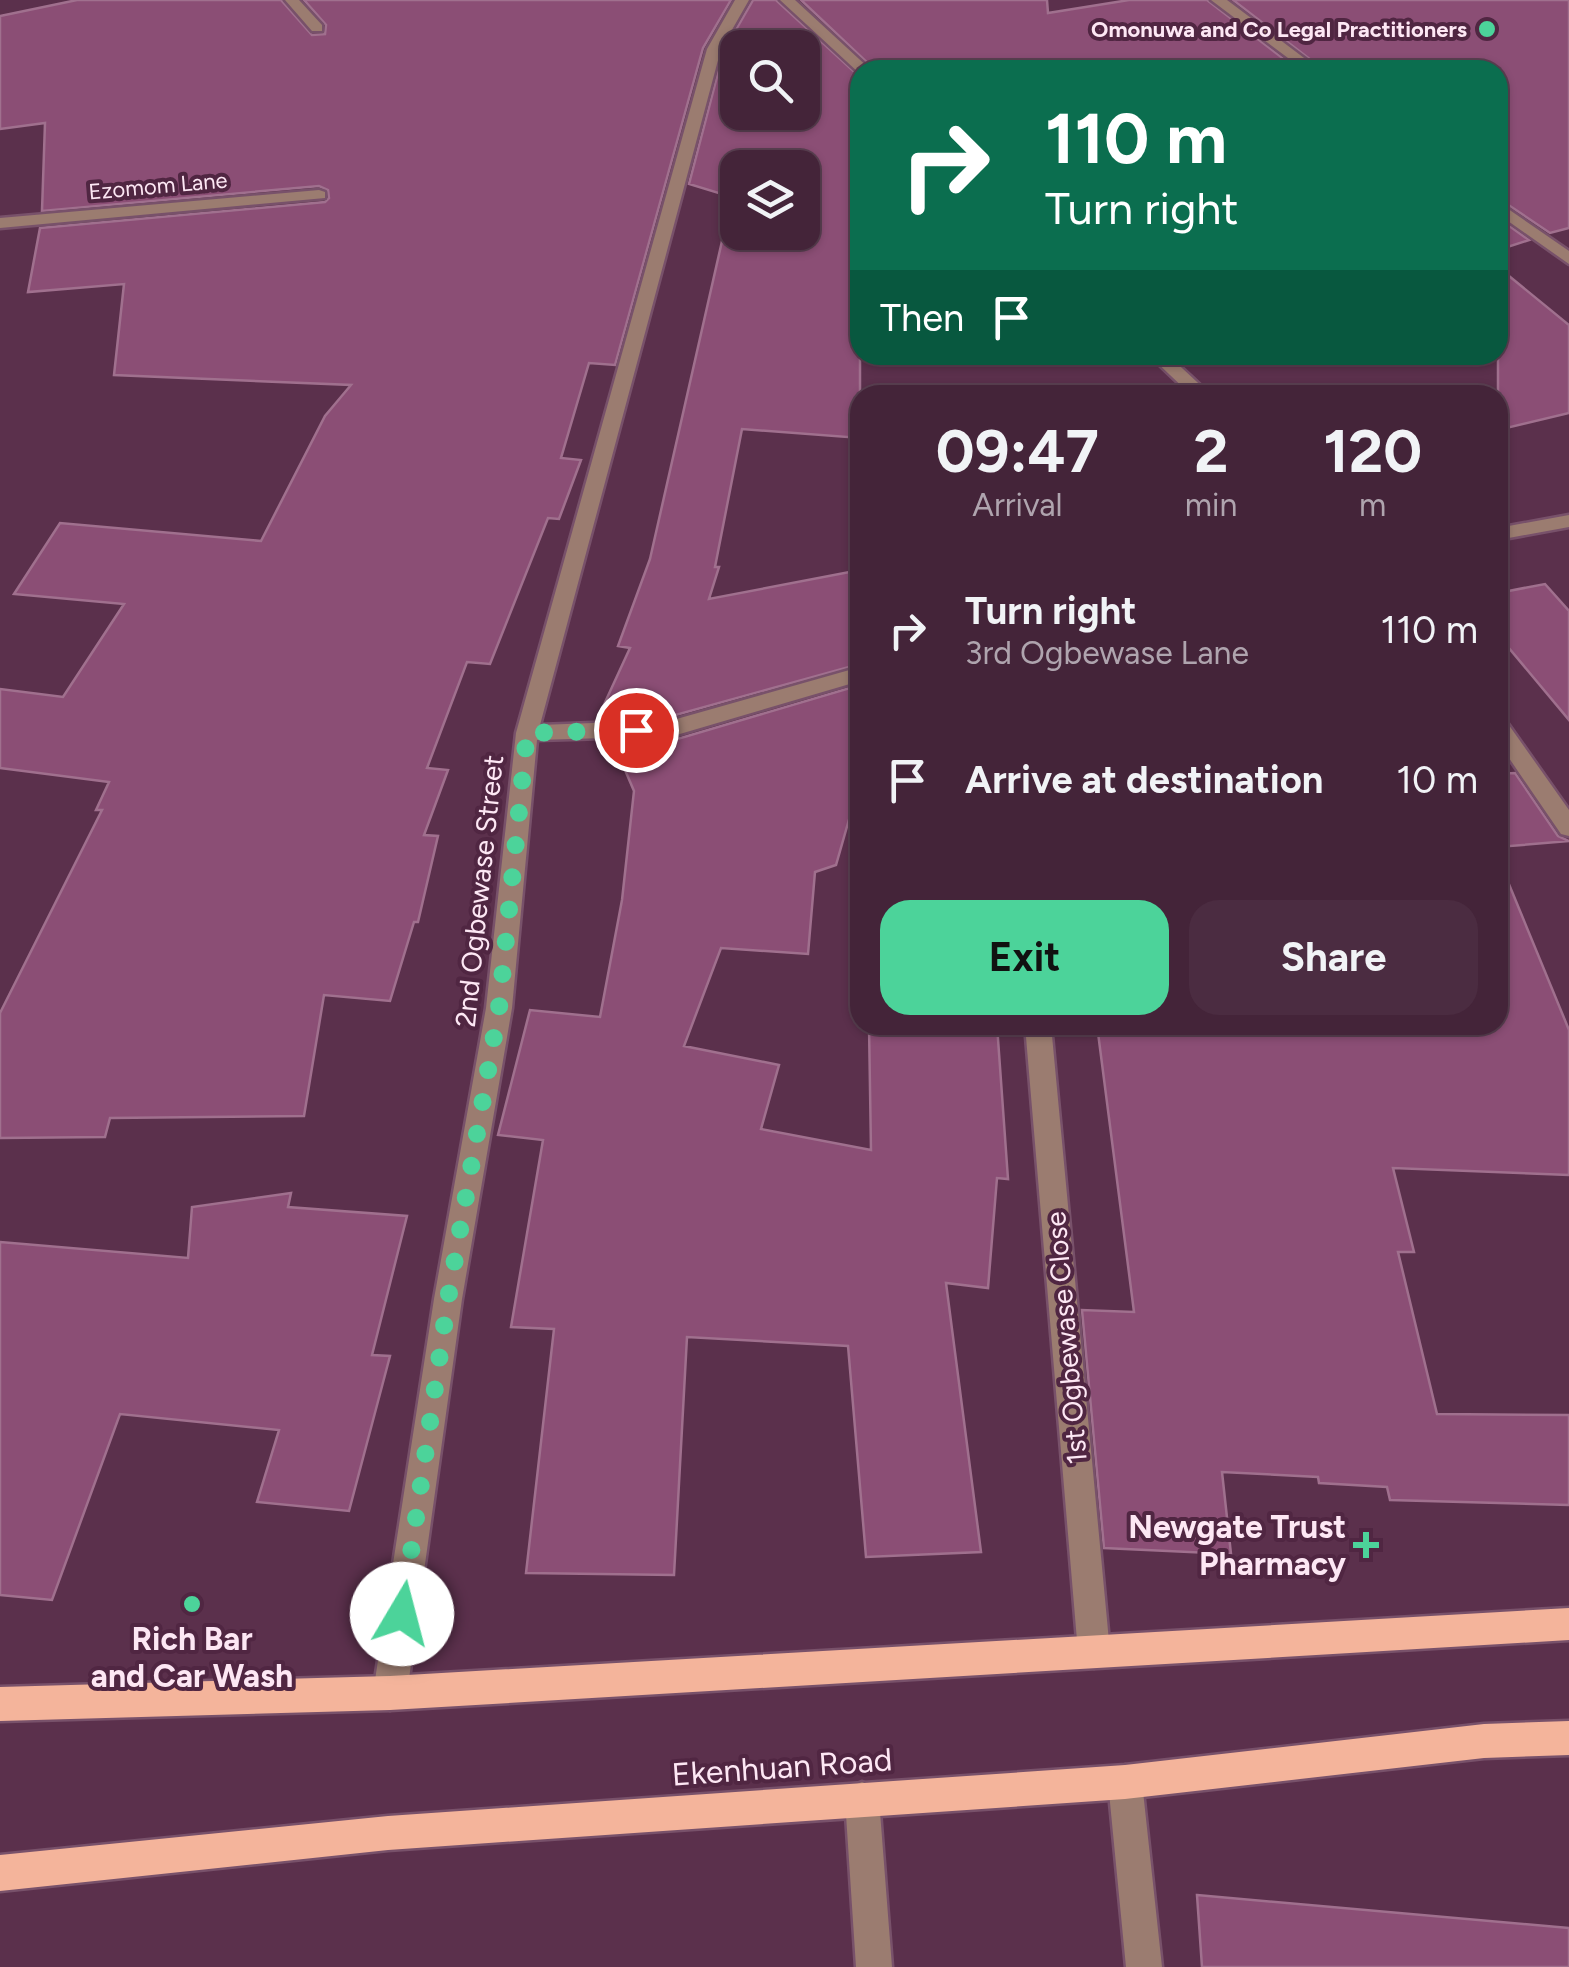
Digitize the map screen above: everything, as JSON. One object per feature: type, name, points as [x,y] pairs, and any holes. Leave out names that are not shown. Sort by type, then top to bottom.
[{"type":"main road","points":[[0,1704],[390,1693],[1569,1624]]},
{"type":"main road","name":"Ekenhuan Road","points":[[0,1873],[388,1833],[1125,1782],[1484,1741],[1569,1738]]},
{"type":"street","points":[[292,0],[317,28]]},
{"type":"street","name":"2nd Ogbewase Street","points":[[390,1693],[448,1299],[499,1008],[527,733],[714,49],[742,0]]},
{"type":"street","points":[[787,0],[853,60]]},
{"type":"street","points":[[1218,0],[1299,60]]},
{"type":"street","name":"Ezomom Lane","points":[[0,224],[319,195]]},
{"type":"street","points":[[1508,214],[1569,259]]},
{"type":"street","points":[[1169,365],[1191,385]]},
{"type":"street","points":[[1508,532],[1569,521]]},
{"type":"street","points":[[527,733],[673,728],[850,677]]},
{"type":"street","points":[[1508,740],[1569,828]]},
{"type":"street","name":"1st Ogbewase Close","points":[[1039,1035],[1094,1652]]},
{"type":"street","points":[[1125,1782],[1144,1967]]},
{"type":"street","points":[[862,1799],[874,1967]]},
{"type":"building","points":[[77,0],[281,0],[312,35],[325,34],[326,25],[304,0],[731,0],[703,48],[615,365],[589,363],[561,458],[581,460],[559,519],[548,518],[490,664],[467,662],[427,768],[448,770],[424,835],[438,836],[418,922],[414,922],[390,1001],[324,995],[304,1116],[110,1118],[105,1137],[0,1138],[0,1013],[102,810],[96,810],[109,782],[0,768],[0,689],[63,697],[124,604],[14,594],[60,523],[261,541],[325,416],[351,385],[114,375],[124,284],[28,292],[40,228],[325,202],[329,198],[328,190],[319,186],[42,211],[45,123],[0,129],[0,16]]},
{"type":"building","points":[[753,0],[776,0],[809,30],[736,30]]},
{"type":"building","points":[[801,0],[1047,0],[1048,13],[1129,0],[1207,0],[1285,60],[864,60]]},
{"type":"building","points":[[1233,0],[1569,0],[1569,228],[1550,233],[1508,205],[1508,60],[1311,60]]},
{"type":"building","points":[[820,40],[850,68],[850,365],[860,365],[860,385],[850,385],[850,437],[742,429],[715,567],[719,567],[709,599],[850,572],[850,667],[672,716],[604,719],[601,711],[630,648],[618,646],[650,559],[720,250],[820,250],[820,150],[720,150],[720,193],[689,184],[720,65],[720,130],[820,130]]},
{"type":"building","points":[[1508,225],[1529,240],[1508,247]]},
{"type":"building","points":[[1508,275],[1569,325],[1569,413],[1508,428],[1508,385],[1498,385],[1498,365],[1508,365]]},
{"type":"building","points":[[1545,584],[1569,611],[1569,720],[1508,647],[1508,591]]},
{"type":"building","points":[[850,688],[850,816],[836,865],[815,872],[808,954],[721,948],[684,1046],[779,1065],[761,1129],[871,1150],[869,1035],[998,1035],[1008,1179],[997,1178],[988,1288],[946,1283],[981,1552],[866,1557],[848,1346],[687,1337],[674,1575],[526,1573],[554,1329],[511,1327],[543,1140],[498,1135],[530,1010],[600,1017],[622,900],[634,791],[613,742],[674,740]]},
{"type":"building","points":[[1508,773],[1515,773],[1558,836],[1569,841],[1508,846]]},
{"type":"building","points":[[1508,882],[1569,1030],[1569,1175],[1393,1168],[1414,1252],[1398,1252],[1437,1414],[1569,1415],[1569,1505],[1390,1500],[1387,1487],[1319,1483],[1318,1477],[1222,1472],[1231,1554],[1104,1548],[1082,1310],[1134,1312],[1098,1035],[1508,1035]]},
{"type":"building","points":[[291,1193],[288,1207],[407,1216],[372,1355],[390,1356],[349,1511],[257,1502],[279,1430],[120,1414],[52,1600],[0,1595],[0,1242],[188,1258],[192,1207]]},
{"type":"building","points":[[1197,1895],[1569,1928],[1569,1967],[1202,1967]]},
{"type":"place","name":"Omonuwa and Co Legal Practitioners","points":[[1487,29]]},
{"type":"place","name":"Newgate Trust Pharmacy","points":[[1366,1545]]},
{"type":"place","name":"Rich Bar and Car Wash","points":[[192,1604]]},
{"type":"route","points":[[402,1614],[448,1299],[499,1008],[527,733],[636,730]]}]
